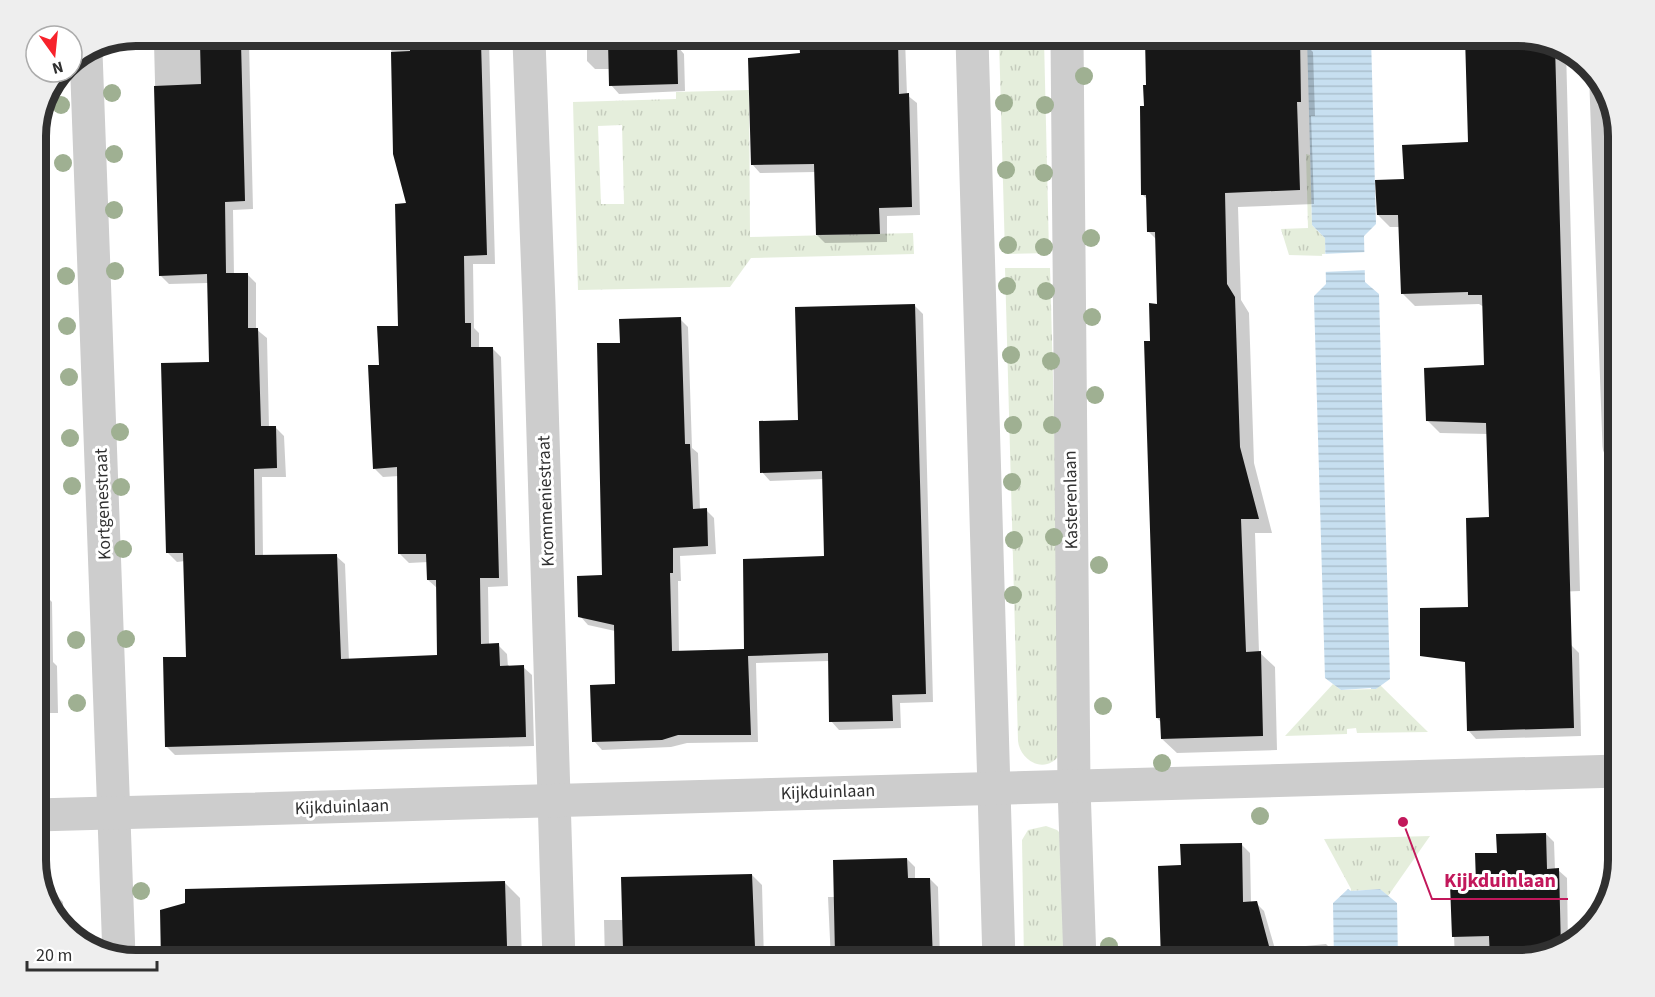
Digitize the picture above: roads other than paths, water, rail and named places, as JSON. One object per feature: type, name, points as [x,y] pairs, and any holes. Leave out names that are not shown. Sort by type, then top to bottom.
[{"type":"street","name":"Krommeniestraat","points":[[529,46],[559,950]]},
{"type":"street","points":[[972,46],[999,950]]},
{"type":"street","name":"Kasterenlaan","points":[[1067,46],[1074,787],[1080,950]]},
{"type":"street","name":"Kortgenestraat","points":[[86,62],[119,948]]},
{"type":"street","points":[[1607,122],[1608,143]]},
{"type":"street","name":"Kijkduinlaan","points":[[47,815],[1608,771]]},
{"type":"water","points":[[1307,46],[1371,46],[1376,224],[1364,236],[1365,282],[1379,294],[1390,679],[1376,689],[1341,690],[1325,678],[1314,296],[1326,284],[1325,238],[1312,225]]},
{"type":"water","points":[[1348,889],[1351,891],[1380,889],[1397,903],[1398,950],[1334,950],[1333,903]]},
{"type":"place","name":"Kijkduinlaan","points":[[1403,822]]}]
